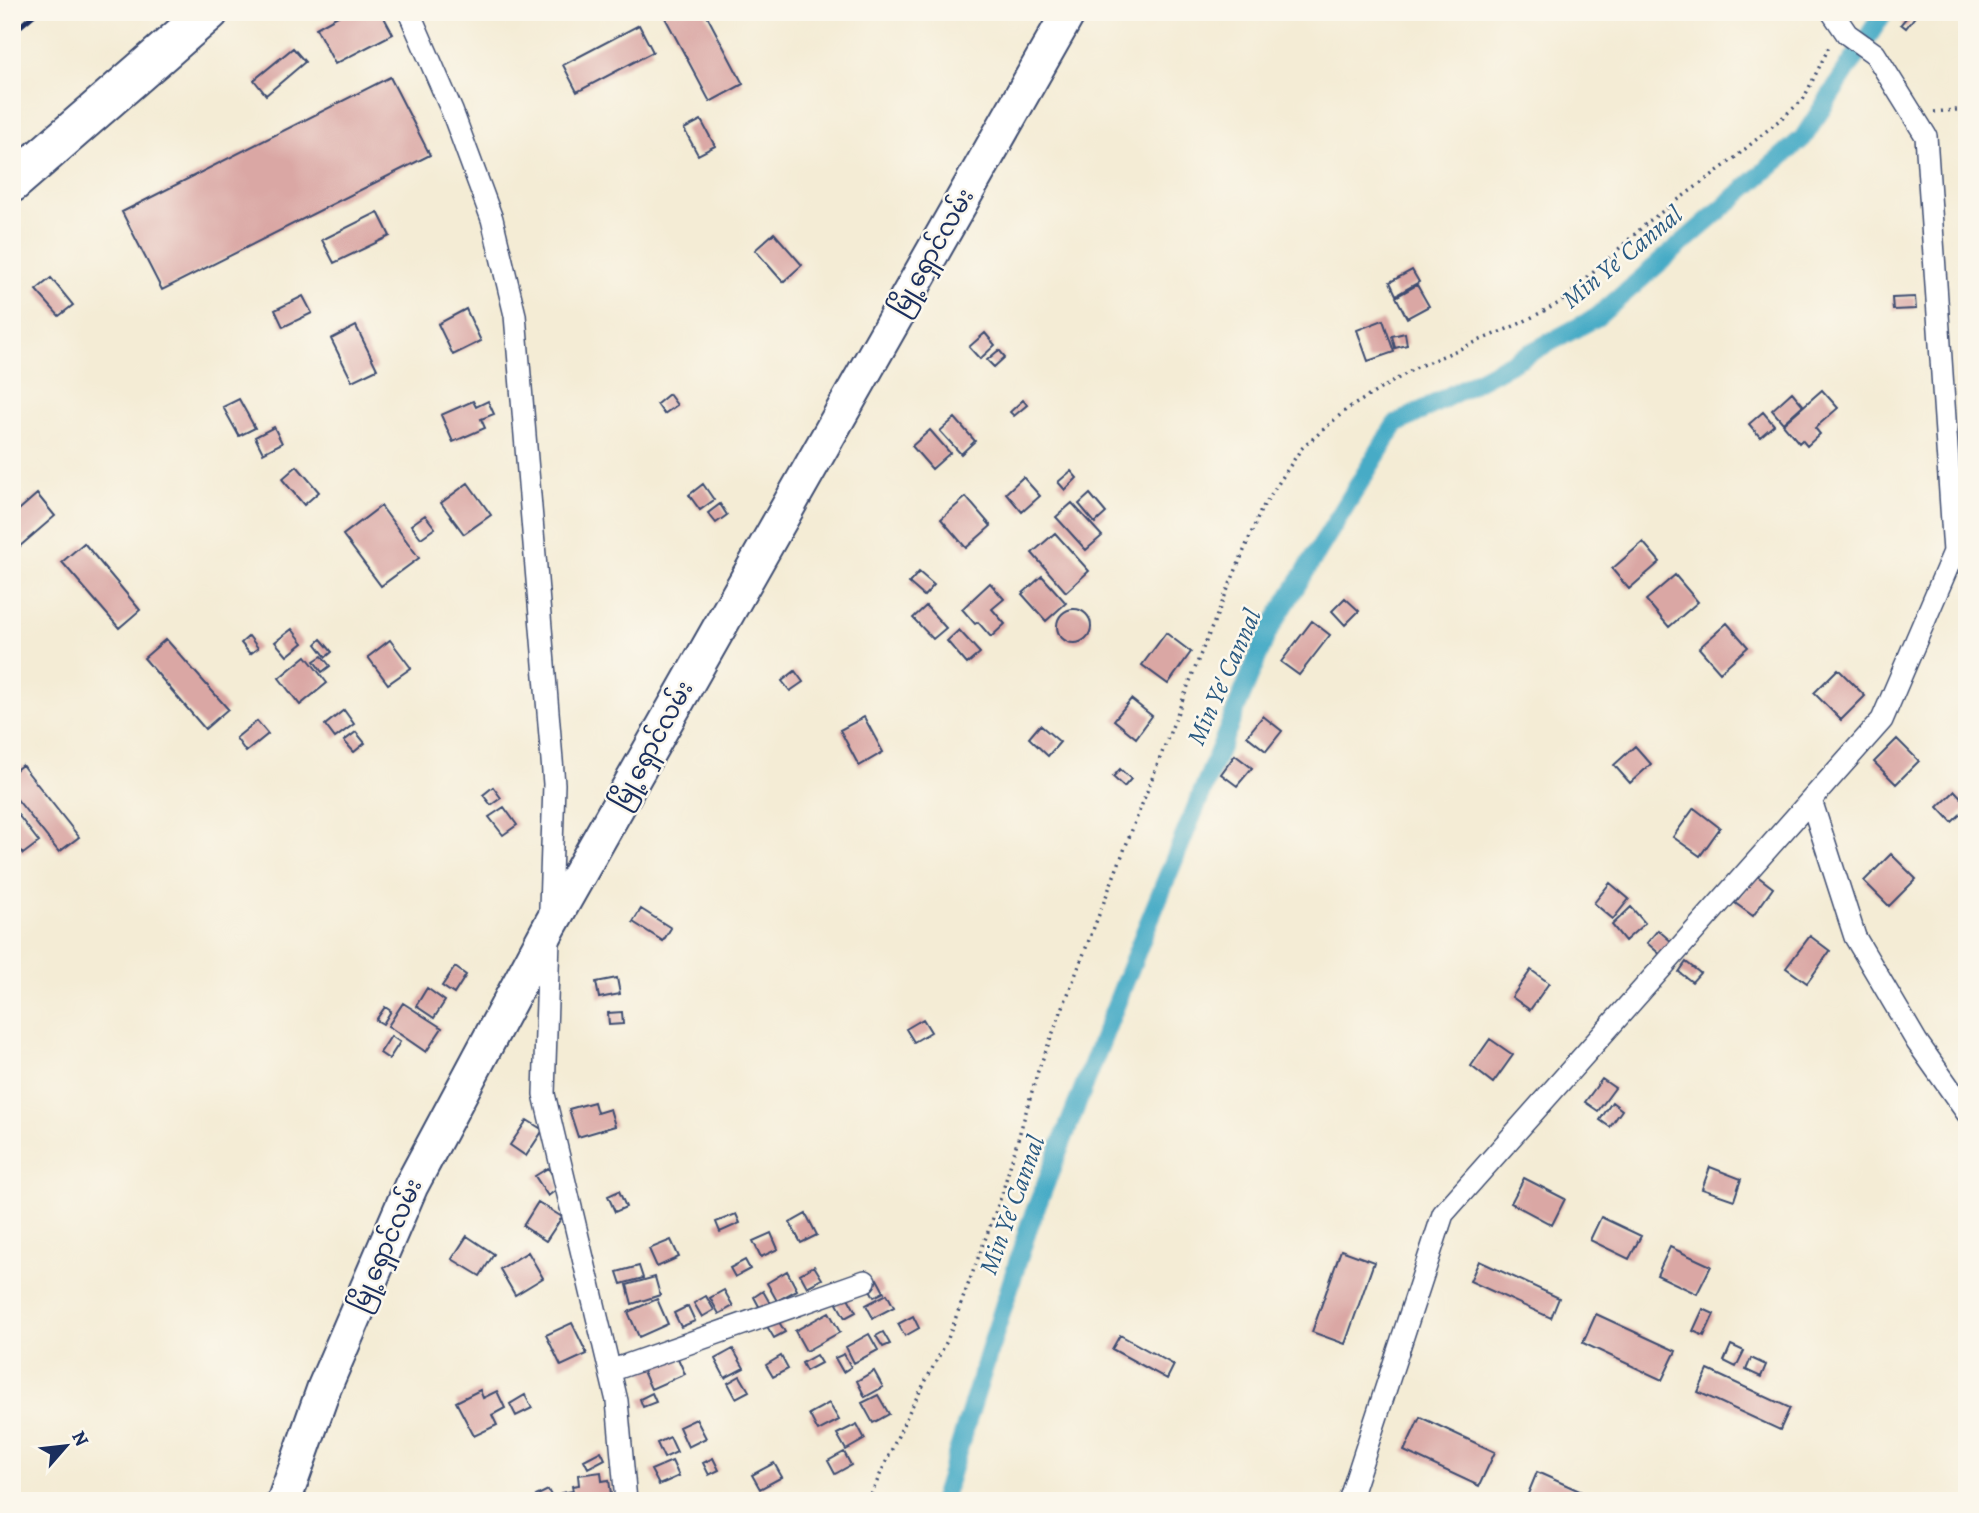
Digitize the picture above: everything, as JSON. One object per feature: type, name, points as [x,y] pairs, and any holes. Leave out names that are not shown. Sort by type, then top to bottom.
[{"type":"highway","points":[[12,183],[209,12]]},
{"type":"main road","name":"မြို့ရှောင်လမ်း","points":[[284,1501],[324,1388],[411,1186],[551,924],[1069,12]]},
{"type":"street","points":[[409,12],[452,111],[492,219],[515,315],[554,784],[544,1094],[617,1401],[626,1501]]},
{"type":"street","points":[[1349,1501],[1443,1214],[1882,720],[1954,552],[1926,136],[1875,54],[1847,34],[1836,18]]},
{"type":"street","points":[[1811,800],[1855,937],[1917,1042],[1967,1113]]},
{"type":"street","points":[[610,1371],[865,1281]]},
{"type":"path","points":[[868,1501],[909,1412],[947,1341],[1001,1196],[1038,1072],[1199,658],[1261,510],[1301,449],[1347,409],[1417,368],[1521,323],[1561,302],[1648,222],[1731,161],[1803,100],[1836,18]]},
{"type":"path","points":[[1911,114],[1967,109]]},
{"type":"building","points":[[345,12],[381,12],[393,34],[335,64],[316,28]]},
{"type":"building","points":[[662,12],[705,12],[743,84],[710,102]]},
{"type":"building","points":[[1911,12],[1917,14],[1906,28],[1901,24]]},
{"type":"building","points":[[639,25],[653,52],[577,92],[563,65]]},
{"type":"building","points":[[293,48],[305,62],[266,95],[254,80]]},
{"type":"building","points":[[390,77],[430,155],[162,290],[122,212]]},
{"type":"building","points":[[701,120],[715,146],[698,155],[684,129]]},
{"type":"building","points":[[378,212],[390,236],[334,263],[322,240]]},
{"type":"building","points":[[774,233],[802,265],[783,282],[755,250]]},
{"type":"building","points":[[1412,270],[1419,282],[1396,295],[1390,282]]},
{"type":"building","points":[[51,278],[73,305],[59,316],[36,290]]},
{"type":"building","points":[[1417,285],[1429,306],[1407,318],[1396,297]]},
{"type":"building","points":[[303,296],[312,313],[283,327],[275,310]]},
{"type":"building","points":[[1915,297],[1916,309],[1893,310],[1892,298]]},
{"type":"building","points":[[466,309],[481,341],[453,355],[438,324]]},
{"type":"building","points":[[1383,320],[1394,352],[1368,361],[1357,330]]},
{"type":"building","points":[[356,326],[377,369],[352,381],[331,339]]},
{"type":"building","points":[[985,333],[995,345],[980,359],[969,347]]},
{"type":"building","points":[[1405,333],[1407,345],[1395,348],[1392,336]]},
{"type":"building","points":[[999,350],[1005,357],[994,367],[987,360]]},
{"type":"building","points":[[1822,390],[1838,408],[1815,428],[1820,434],[1807,446],[1802,440],[1799,443],[1783,424]]},
{"type":"building","points":[[1792,392],[1803,405],[1783,423],[1772,410]]},
{"type":"building","points":[[669,394],[677,405],[664,414],[657,404]]},
{"type":"building","points":[[239,399],[255,428],[239,436],[223,407]]},
{"type":"building","points":[[1023,400],[1027,405],[1014,416],[1010,412]]},
{"type":"building","points":[[473,401],[476,407],[488,401],[494,414],[481,419],[485,428],[453,442],[441,415]]},
{"type":"building","points":[[1763,412],[1774,425],[1760,437],[1749,424]]},
{"type":"building","points":[[955,418],[975,441],[961,454],[940,431]]},
{"type":"building","points":[[274,427],[282,443],[263,453],[255,437]]},
{"type":"building","points":[[930,430],[950,453],[932,469],[912,446]]},
{"type":"building","points":[[297,466],[319,492],[304,505],[282,479]]},
{"type":"building","points":[[1071,471],[1077,478],[1065,490],[1058,482]]},
{"type":"building","points":[[1023,477],[1040,496],[1022,512],[1006,493]]},
{"type":"building","points":[[468,483],[491,515],[464,534],[441,503]]},
{"type":"building","points":[[703,484],[714,500],[700,510],[689,495]]},
{"type":"building","points":[[37,494],[55,516],[12,553],[12,516]]},
{"type":"building","points":[[1090,494],[1106,513],[1095,523],[1079,504]]},
{"type":"building","points":[[966,497],[991,526],[966,548],[941,519]]},
{"type":"building","points":[[1072,503],[1102,536],[1086,550],[1056,517]]},
{"type":"building","points":[[720,504],[727,515],[716,523],[708,513]]},
{"type":"building","points":[[381,506],[419,558],[381,586],[343,535]]},
{"type":"building","points":[[425,515],[435,528],[421,538],[411,525]]},
{"type":"building","points":[[1055,533],[1089,571],[1066,592],[1032,553]]},
{"type":"building","points":[[1643,542],[1660,562],[1629,589],[1612,569]]},
{"type":"building","points":[[84,543],[140,610],[119,628],[62,562]]},
{"type":"building","points":[[919,572],[934,585],[924,596],[909,583]]},
{"type":"building","points":[[1675,575],[1698,602],[1669,627],[1646,600]]},
{"type":"building","points":[[1042,576],[1066,603],[1046,621],[1022,594]]},
{"type":"building","points":[[990,583],[1004,599],[992,609],[1005,624],[991,637],[962,609]]},
{"type":"building","points":[[1345,598],[1359,611],[1345,625],[1332,611]]},
{"type":"building","points":[[926,606],[946,628],[933,639],[913,618]]},
{"type":"building","points":[[1074,609],[1086,614],[1091,626],[1086,638],[1074,643],[1062,638],[1057,626],[1062,614]]},
{"type":"building","points":[[1312,621],[1330,635],[1299,675],[1281,662]]},
{"type":"building","points":[[1727,623],[1748,647],[1720,672],[1699,648]]},
{"type":"building","points":[[292,629],[303,643],[287,656],[275,642]]},
{"type":"building","points":[[959,630],[980,653],[967,664],[947,641]]},
{"type":"building","points":[[1166,633],[1191,652],[1168,684],[1142,665]]},
{"type":"building","points":[[249,636],[258,648],[250,654],[241,643]]},
{"type":"building","points":[[166,639],[228,709],[205,729],[144,658]]},
{"type":"building","points":[[321,639],[332,652],[326,657],[316,644]]},
{"type":"building","points":[[390,640],[411,668],[388,684],[368,657]]},
{"type":"building","points":[[306,656],[327,683],[300,705],[279,678]]},
{"type":"building","points":[[322,656],[330,666],[322,672],[314,661]]},
{"type":"building","points":[[1838,669],[1865,696],[1841,720],[1814,693]]},
{"type":"building","points":[[795,671],[803,682],[790,691],[782,681]]},
{"type":"building","points":[[1131,699],[1152,716],[1136,738],[1114,720]]},
{"type":"building","points":[[344,710],[354,724],[335,738],[325,725]]},
{"type":"building","points":[[1263,716],[1282,731],[1266,751],[1247,736]]},
{"type":"building","points":[[864,717],[883,752],[859,766],[840,730]]},
{"type":"building","points":[[257,721],[268,734],[246,752],[236,738]]},
{"type":"building","points":[[1040,725],[1060,742],[1048,756],[1029,738]]},
{"type":"building","points":[[356,732],[365,743],[354,752],[344,741]]},
{"type":"building","points":[[1897,739],[1919,761],[1896,784],[1874,762]]},
{"type":"building","points":[[1635,746],[1651,764],[1630,783],[1614,765]]},
{"type":"building","points":[[1235,755],[1252,768],[1237,786],[1221,774]]},
{"type":"building","points":[[22,765],[79,837],[59,852],[12,793],[12,773]]},
{"type":"building","points":[[1120,769],[1131,779],[1124,787],[1113,777]]},
{"type":"building","points":[[493,787],[501,798],[491,805],[483,795]]},
{"type":"building","points":[[1955,791],[1967,804],[1967,808],[1952,822],[1938,807]]},
{"type":"building","points":[[12,807],[39,842],[23,854],[12,841]]},
{"type":"building","points":[[504,807],[517,825],[503,835],[489,817]]},
{"type":"building","points":[[1694,808],[1720,828],[1700,856],[1673,837]]},
{"type":"building","points":[[1891,854],[1916,879],[1889,906],[1864,881]]},
{"type":"building","points":[[1756,875],[1773,888],[1753,916],[1735,903]]},
{"type":"building","points":[[1610,883],[1629,899],[1613,919],[1594,903]]},
{"type":"building","points":[[1631,907],[1645,923],[1625,941],[1612,925]]},
{"type":"building","points":[[641,909],[671,928],[663,941],[633,922]]},
{"type":"building","points":[[1658,930],[1673,943],[1662,956],[1647,943]]},
{"type":"building","points":[[1810,936],[1830,951],[1807,983],[1786,968]]},
{"type":"building","points":[[1686,962],[1700,973],[1692,982],[1679,972]]},
{"type":"building","points":[[455,967],[466,975],[454,994],[442,986]]},
{"type":"building","points":[[1531,970],[1549,983],[1530,1010],[1512,997]]},
{"type":"building","points":[[617,978],[620,994],[599,998],[596,982]]},
{"type":"building","points":[[427,988],[445,1001],[434,1018],[416,1006]]},
{"type":"building","points":[[403,1003],[442,1028],[426,1052],[388,1026]]},
{"type":"building","points":[[385,1007],[391,1011],[383,1024],[376,1020]]},
{"type":"building","points":[[622,1012],[623,1024],[609,1025],[608,1013]]},
{"type":"building","points":[[923,1019],[931,1032],[914,1042],[906,1029]]},
{"type":"building","points":[[391,1036],[400,1042],[389,1059],[380,1053]]},
{"type":"building","points":[[1490,1039],[1513,1055],[1493,1083],[1471,1066]]},
{"type":"building","points":[[1602,1079],[1615,1088],[1598,1111],[1585,1102]]},
{"type":"building","points":[[594,1102],[597,1113],[610,1109],[615,1126],[578,1137],[569,1109]]},
{"type":"building","points":[[1612,1102],[1622,1110],[1610,1127],[1600,1120]]},
{"type":"building","points":[[527,1120],[543,1130],[526,1156],[510,1145]]},
{"type":"building","points":[[1710,1167],[1741,1179],[1734,1200],[1702,1189]]},
{"type":"building","points":[[548,1168],[560,1187],[548,1196],[535,1176]]},
{"type":"building","points":[[1524,1178],[1565,1199],[1552,1225],[1511,1203]]},
{"type":"building","points":[[619,1191],[626,1207],[615,1212],[608,1196]]},
{"type":"building","points":[[538,1202],[562,1217],[546,1241],[523,1226]]},
{"type":"building","points":[[736,1214],[740,1223],[720,1232],[716,1222]]},
{"type":"building","points":[[806,1214],[817,1235],[801,1243],[790,1223]]},
{"type":"building","points":[[1601,1217],[1641,1236],[1629,1259],[1590,1240]]},
{"type":"building","points":[[771,1233],[778,1249],[761,1257],[753,1241]]},
{"type":"building","points":[[467,1236],[494,1254],[480,1276],[452,1259]]},
{"type":"building","points":[[671,1240],[679,1257],[657,1267],[649,1249]]},
{"type":"building","points":[[1670,1247],[1711,1266],[1697,1294],[1657,1275]]},
{"type":"building","points":[[1341,1250],[1374,1262],[1345,1344],[1312,1332]]},
{"type":"building","points":[[528,1252],[543,1278],[515,1295],[500,1269]]},
{"type":"building","points":[[745,1260],[750,1269],[735,1277],[730,1268]]},
{"type":"building","points":[[1479,1261],[1559,1298],[1551,1318],[1470,1281]]},
{"type":"building","points":[[639,1266],[643,1278],[621,1284],[617,1272]]},
{"type":"building","points":[[814,1266],[822,1279],[807,1287],[800,1274]]},
{"type":"building","points":[[787,1271],[797,1290],[777,1301],[767,1283]]},
{"type":"building","points":[[655,1277],[660,1295],[632,1304],[627,1285]]},
{"type":"building","points":[[877,1279],[884,1292],[874,1297],[867,1284]]},
{"type":"building","points":[[724,1290],[733,1306],[719,1314],[710,1298]]},
{"type":"building","points":[[763,1291],[771,1305],[761,1310],[754,1297]]},
{"type":"building","points":[[887,1294],[894,1307],[873,1318],[866,1305]]},
{"type":"building","points":[[706,1296],[714,1310],[702,1317],[694,1303]]},
{"type":"building","points":[[847,1296],[856,1312],[845,1318],[836,1302]]},
{"type":"building","points":[[657,1299],[668,1324],[639,1337],[628,1312]]},
{"type":"building","points":[[688,1306],[695,1321],[681,1327],[674,1313]]},
{"type":"building","points":[[1703,1309],[1714,1314],[1704,1336],[1693,1331]]},
{"type":"building","points":[[829,1312],[840,1332],[806,1351],[795,1331]]},
{"type":"building","points":[[1596,1314],[1676,1351],[1662,1380],[1583,1343]]},
{"type":"building","points":[[913,1316],[919,1328],[905,1336],[898,1324]]},
{"type":"building","points":[[776,1317],[785,1332],[774,1338],[765,1323]]},
{"type":"building","points":[[572,1323],[587,1354],[561,1366],[546,1335]]},
{"type":"building","points":[[883,1332],[890,1344],[883,1347],[876,1336]]},
{"type":"building","points":[[869,1334],[878,1350],[854,1363],[846,1347]]},
{"type":"building","points":[[1120,1335],[1174,1365],[1167,1379],[1112,1349]]},
{"type":"building","points":[[1731,1345],[1744,1351],[1736,1367],[1724,1361]]},
{"type":"building","points":[[733,1349],[744,1368],[725,1378],[715,1359]]},
{"type":"building","points":[[676,1354],[685,1374],[651,1389],[642,1369]]},
{"type":"building","points":[[844,1354],[851,1367],[843,1372],[835,1358]]},
{"type":"building","points":[[816,1355],[821,1363],[806,1371],[802,1363]]},
{"type":"building","points":[[781,1356],[788,1369],[773,1377],[766,1365]]},
{"type":"building","points":[[1751,1358],[1766,1365],[1761,1377],[1746,1370]]},
{"type":"building","points":[[1708,1370],[1790,1408],[1780,1430],[1698,1392]]},
{"type":"building","points":[[874,1371],[883,1387],[865,1397],[857,1381]]},
{"type":"building","points":[[740,1376],[749,1391],[736,1398],[728,1383]]},
{"type":"building","points":[[480,1390],[483,1398],[497,1391],[505,1408],[492,1415],[497,1425],[474,1436],[456,1402]]},
{"type":"building","points":[[652,1393],[656,1402],[643,1407],[640,1399]]},
{"type":"building","points":[[525,1395],[532,1408],[516,1416],[510,1404]]},
{"type":"building","points":[[878,1395],[889,1414],[873,1423],[862,1403]]},
{"type":"building","points":[[829,1403],[839,1420],[818,1431],[809,1414]]},
{"type":"building","points":[[1420,1417],[1495,1452],[1479,1486],[1404,1451]]},
{"type":"building","points":[[696,1419],[706,1438],[688,1447],[679,1427]]},
{"type":"building","points":[[857,1424],[865,1439],[846,1450],[837,1434]]},
{"type":"building","points":[[670,1437],[677,1452],[664,1458],[657,1443]]},
{"type":"building","points":[[601,1451],[605,1459],[588,1468],[584,1460]]},
{"type":"building","points":[[844,1452],[851,1465],[835,1474],[828,1461]]},
{"type":"building","points":[[713,1458],[719,1470],[709,1475],[703,1463]]},
{"type":"building","points":[[672,1461],[679,1476],[659,1485],[651,1470]]},
{"type":"building","points":[[774,1463],[782,1477],[760,1489],[752,1475]]},
{"type":"building","points":[[601,1472],[602,1481],[609,1480],[612,1501],[562,1501],[561,1493],[573,1491],[572,1486],[579,1485],[578,1475]]},
{"type":"building","points":[[1537,1472],[1602,1501],[1525,1501]]},
{"type":"building","points":[[548,1490],[554,1501],[539,1501],[536,1496]]},
{"type":"waterway","name":"Min Ye' Cannal","points":[[942,1501],[1029,1226],[1145,931],[1267,634],[1395,425],[1597,317],[1803,138],[1884,12]]},
{"type":"railway","points":[[12,33],[37,12]]}]
